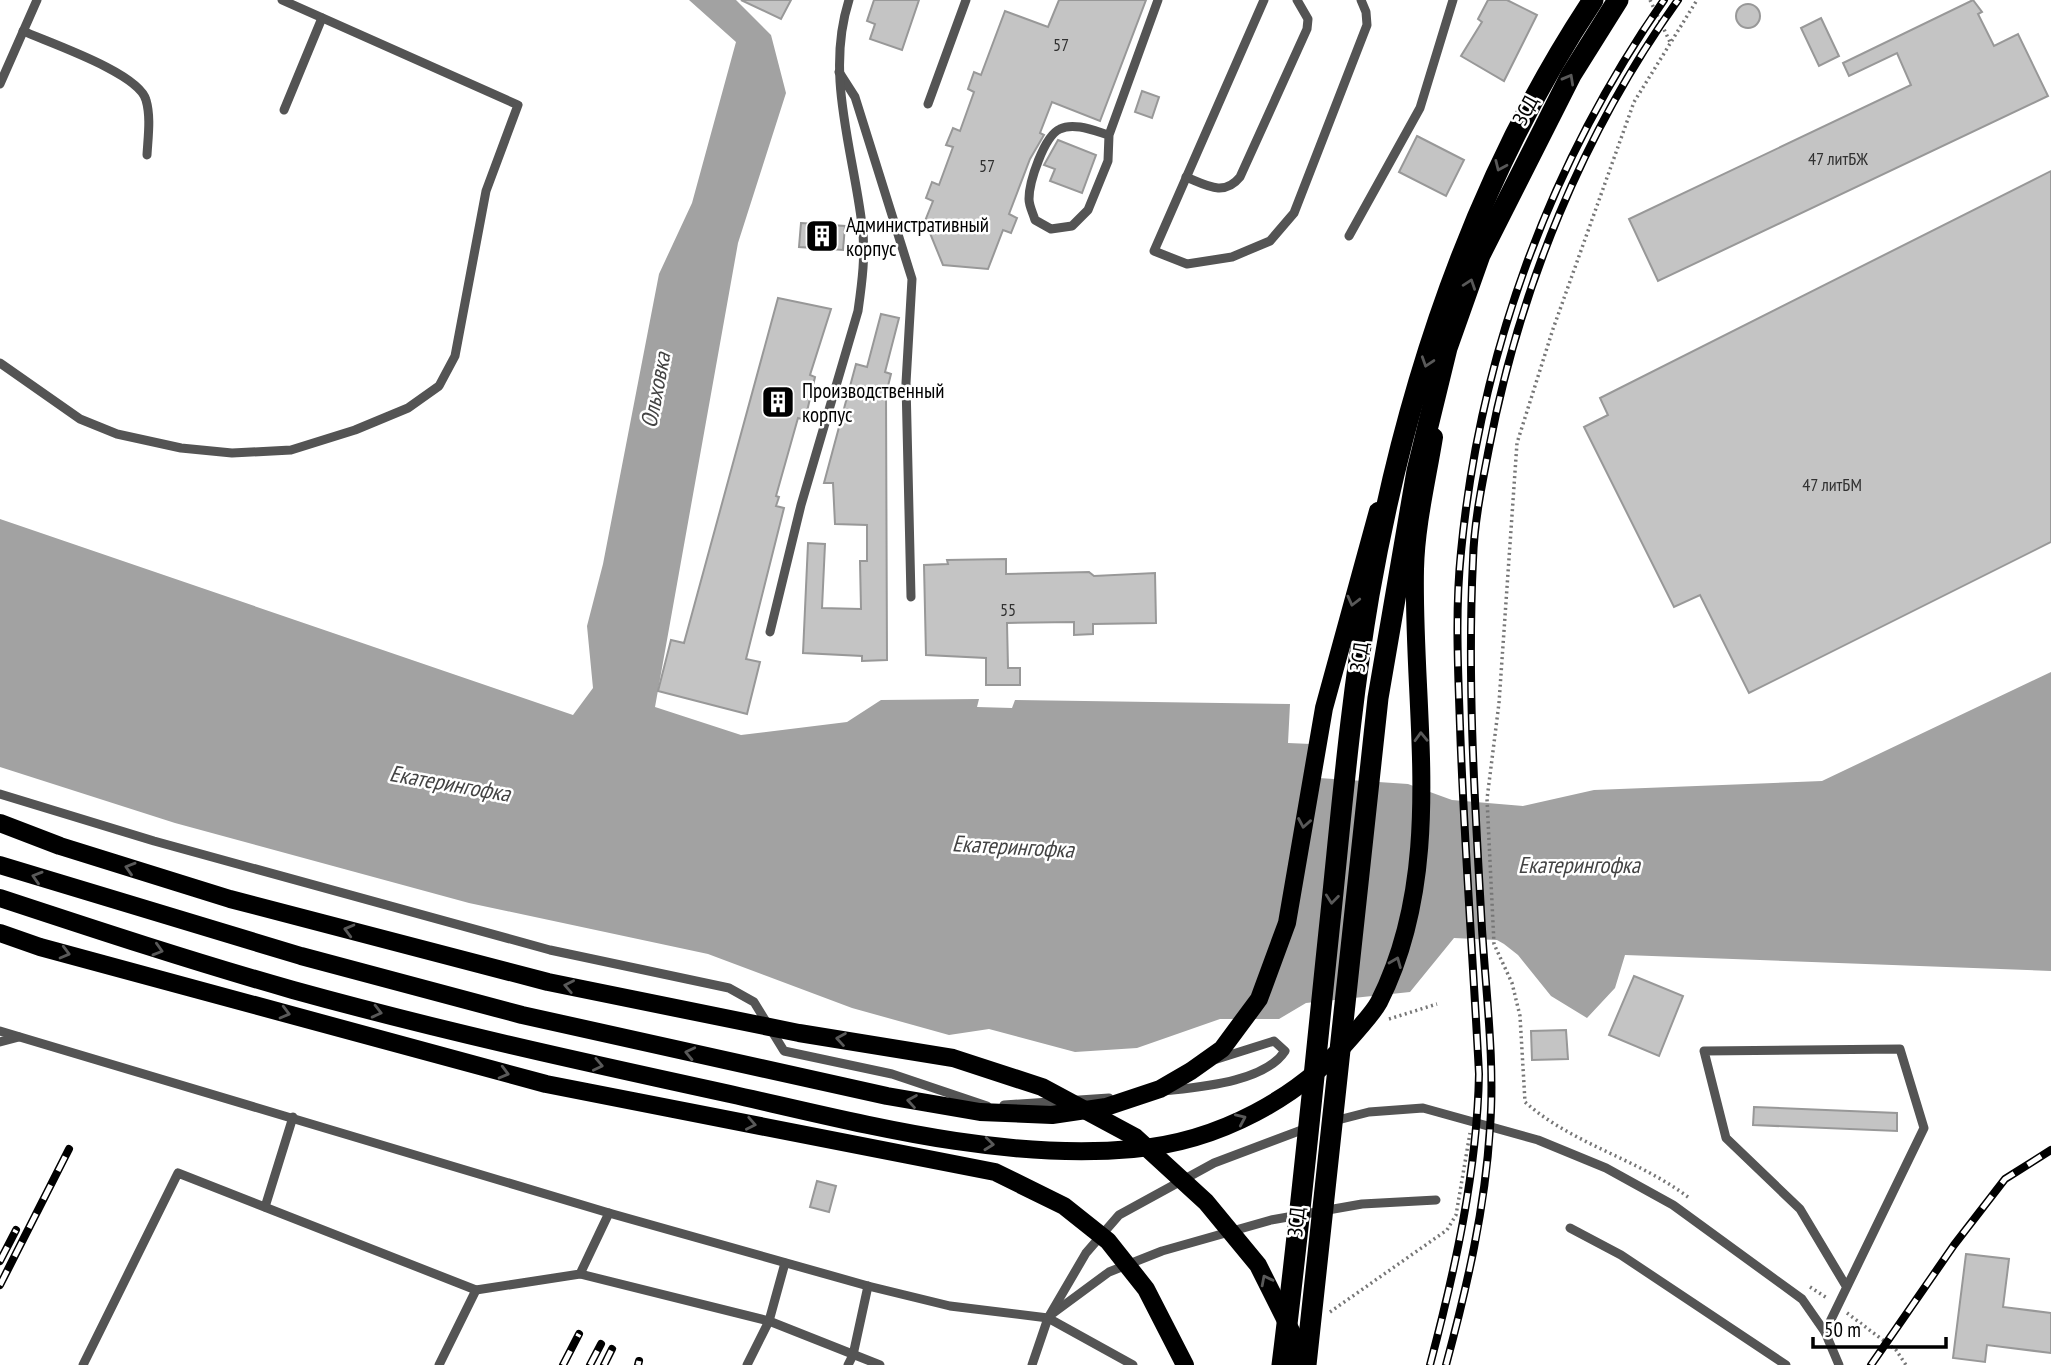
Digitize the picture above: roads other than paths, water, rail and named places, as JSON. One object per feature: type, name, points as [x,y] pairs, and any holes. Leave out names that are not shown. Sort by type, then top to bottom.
[{"type":"highway","name":"ЗСД","points":[[1282,1358],[1354,699],[1369,595],[1409,419],[1462,250],[1519,124],[1553,62],[1593,0]]},
{"type":"highway","name":"ЗСД","points":[[1303,1365],[1378,698],[1417,471],[1447,348],[1492,231],[1571,75],[1618,0]]},
{"type":"main road","points":[[0,898],[113,937],[318,996],[516,1047],[883,1128],[1053,1150],[1133,1149],[1177,1142],[1242,1120],[1297,1088],[1337,1054],[1377,1007],[1399,955],[1415,895],[1422,775],[1415,564],[1447,348]]},
{"type":"main road","points":[[0,865],[301,956],[522,1014],[887,1097],[980,1112],[1052,1115],[1106,1107],[1160,1089],[1222,1049],[1259,999],[1287,923],[1324,708],[1370,535],[1409,419]]},
{"type":"main road","points":[[0,823],[102,859],[230,899],[548,982],[799,1032],[953,1058],[1042,1087],[1135,1137],[1206,1202],[1258,1265],[1293,1335],[1303,1365]]},
{"type":"main road","points":[[0,933],[40,947],[546,1084],[995,1172],[1065,1206],[1108,1241],[1146,1289],[1185,1365]]},
{"type":"lane","points":[[0,84],[37,0]]},
{"type":"lane","points":[[0,363],[80,419],[117,434],[181,448],[232,453],[291,450],[355,430],[408,408],[439,386],[455,356],[486,191],[518,105],[322,18],[295,2],[282,0]]},
{"type":"lane","points":[[770,632],[801,505],[858,311],[863,281],[863,227],[839,87],[843,19],[849,0]]},
{"type":"lane","points":[[928,104],[966,0]]},
{"type":"lane","points":[[1109,135],[1073,126],[1060,128],[1049,137],[1030,182],[1029,201],[1035,220],[1051,229],[1072,226],[1088,210],[1108,161],[1109,135],[1158,0]]},
{"type":"lane","points":[[1264,0],[1154,251],[1187,264],[1232,257],[1270,242],[1294,213],[1367,25],[1361,0]]},
{"type":"lane","points":[[1186,177],[1223,189],[1233,186],[1240,177],[1307,29],[1308,19],[1297,0]]},
{"type":"lane","points":[[1349,236],[1420,108],[1453,0]]},
{"type":"lane","points":[[284,110],[322,18]]},
{"type":"lane","points":[[23,31],[131,79],[146,97],[149,124],[147,155]]},
{"type":"lane","points":[[839,72],[855,97],[912,279],[906,383],[911,597]]},
{"type":"lane","points":[[0,794],[154,841],[537,946],[729,988],[754,1002],[784,1051],[892,1074],[986,1106],[1071,1103],[1218,1085],[1277,1063],[1285,1051],[1274,1041],[1211,1060],[1119,1097]]},
{"type":"lane","points":[[0,1031],[609,1213],[868,1286],[950,1306],[1048,1318],[1133,1365]]},
{"type":"lane","points":[[0,1042],[21,1036]]},
{"type":"lane","points":[[1825,1332],[1924,1128],[1900,1049],[1704,1051],[1726,1138],[1800,1209],[1846,1286]]},
{"type":"lane","points":[[1032,1365],[1048,1318],[1086,1253],[1119,1215],[1214,1163],[1286,1134],[1369,1112],[1423,1108],[1538,1140],[1606,1168],[1673,1205],[1802,1298],[1825,1332],[1839,1365]]},
{"type":"lane","points":[[265,1207],[293,1117]]},
{"type":"lane","points":[[82,1365],[178,1173],[476,1290],[580,1274],[769,1321],[880,1365]]},
{"type":"lane","points":[[1048,1318],[1109,1272],[1162,1251],[1271,1220],[1362,1204],[1436,1200]]},
{"type":"lane","points":[[580,1274],[609,1213]]},
{"type":"lane","points":[[1570,1228],[1621,1255],[1786,1365]]},
{"type":"lane","points":[[747,1365],[769,1321],[785,1263]]},
{"type":"lane","points":[[848,1365],[853,1354],[868,1286]]},
{"type":"lane","points":[[439,1365],[476,1290]]},
{"type":"water","points":[[689,0],[736,0],[771,35],[786,93],[738,243],[655,707],[741,735],[847,722],[881,700],[979,699],[977,707],[1012,708],[1015,700],[1290,704],[1288,743],[1311,744],[1319,778],[1408,784],[1452,800],[1523,806],[1594,790],[1822,781],[2051,672],[2051,971],[1625,955],[1615,988],[1587,1018],[1551,996],[1518,955],[1504,944],[1497,940],[1454,938],[1410,992],[1306,1003],[1279,1019],[1220,1019],[1137,1048],[1075,1052],[989,1029],[949,1035],[852,1008],[708,954],[469,903],[175,823],[0,767],[0,519],[573,715],[593,688],[587,626],[603,564],[659,274],[692,203],[736,42]]},
{"type":"railway","points":[[1430,1365],[1463,1221],[1474,1147],[1479,1074],[1464,813],[1458,639],[1459,574],[1471,478],[1485,405],[1504,333],[1527,263],[1555,194],[1587,127],[1623,62],[1664,0]]},
{"type":"railway","points":[[1446,1365],[1468,1277],[1479,1218],[1488,1158],[1491,1103],[1491,1054],[1471,698],[1473,560],[1481,490],[1502,388],[1537,271],[1585,158],[1613,103],[1678,0]]},
{"type":"railway","points":[[0,1285],[69,1149]]},
{"type":"railway","points":[[1871,1365],[1954,1245],[2005,1179],[2051,1150]]},
{"type":"railway","points":[[0,1261],[16,1230]]},
{"type":"railway","points":[[563,1365],[579,1334]]},
{"type":"railway","points":[[590,1365],[601,1344]]},
{"type":"railway","points":[[604,1365],[612,1349]]},
{"type":"railway","points":[[638,1365],[639,1361]]},
{"type":"place","name":"Административный корпус","points":[[822,236]]},
{"type":"place","name":"Производственный корпус","points":[[778,402]]},
{"type":"water label","name":"Ольховка","points":[[655,390]]},
{"type":"water label","name":"Екатерингофка","points":[[450,783]]},
{"type":"water label","name":"Екатерингофка","points":[[1013,846]]},
{"type":"water label","name":"Екатерингофка","points":[[1579,864]]}]
